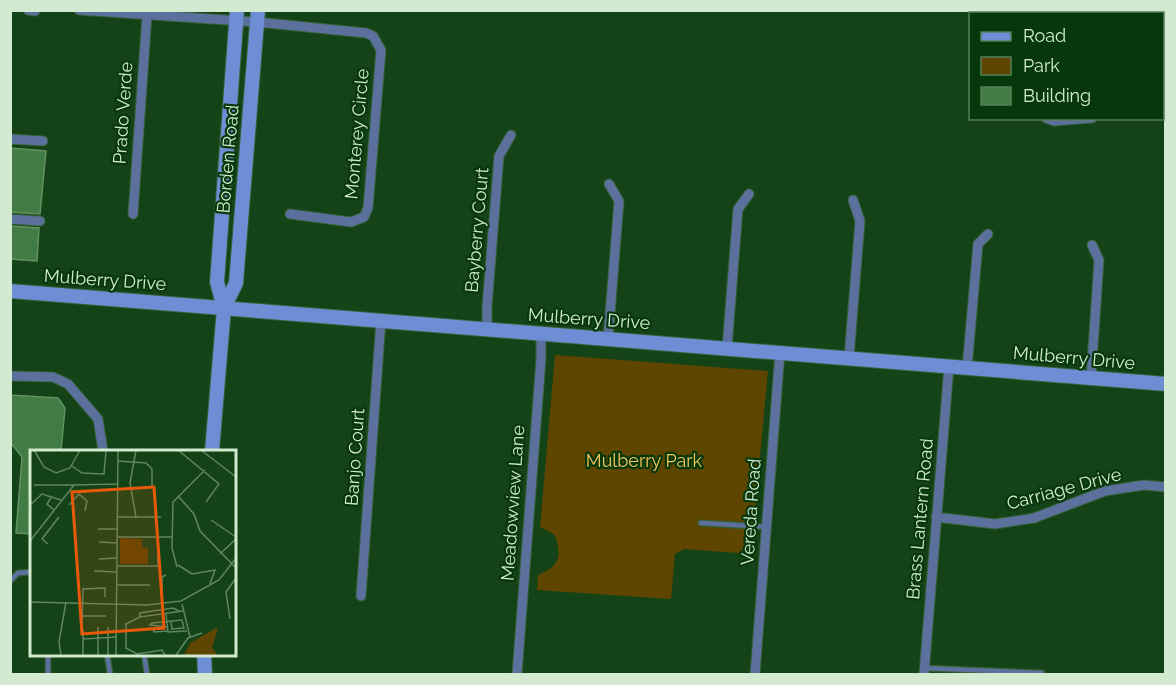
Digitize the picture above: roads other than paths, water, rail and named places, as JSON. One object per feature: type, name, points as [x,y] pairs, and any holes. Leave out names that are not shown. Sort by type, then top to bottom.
[{"type":"main road","name":"Borden Road","points":[[212,450],[224,308],[217,282],[236,16]]},
{"type":"main road","name":"Borden Road","points":[[224,308],[236,283],[257,16]]},
{"type":"main road","name":"Mulberry Drive","points":[[10,291],[1166,384]]},
{"type":"main road","points":[[204,655],[205,675]]},
{"type":"street","points":[[28,10],[35,11]]},
{"type":"street","points":[[79,10],[147,15],[257,16]]},
{"type":"street","name":"Prado Verde","points":[[133,214],[147,15]]},
{"type":"street","name":"Monterey Circle","points":[[257,16],[366,33],[373,36],[381,50],[368,208],[364,217],[351,222],[290,214]]},
{"type":"street","points":[[1051,120],[1067,120]]},
{"type":"street","name":"Bayberry Court","points":[[487,330],[499,156],[511,135]]},
{"type":"street","points":[[10,138],[43,141]]},
{"type":"street","points":[[608,339],[618,201],[609,184]]},
{"type":"street","points":[[727,348],[738,209],[749,194]]},
{"type":"street","points":[[849,358],[860,221],[853,200]]},
{"type":"street","points":[[10,219],[40,221]]},
{"type":"street","points":[[968,368],[978,244],[988,234]]},
{"type":"street","points":[[1091,377],[1099,260],[1092,245]]},
{"type":"street","name":"Banjo Court","points":[[361,596],[381,320]]},
{"type":"street","name":"Meadowview Lane","points":[[517,675],[541,359],[541,333]]},
{"type":"street","name":"Vereda Road","points":[[755,675],[780,352]]},
{"type":"street","name":"Brass Lantern Road","points":[[924,671],[949,366]]},
{"type":"street","points":[[10,376],[53,377],[68,384],[99,419],[103,450]]},
{"type":"street","name":"Carriage Drive","points":[[936,517],[995,524],[1034,518],[1105,491],[1144,485],[1166,487]]},
{"type":"lane","points":[[701,523],[766,527]]},
{"type":"lane","points":[[10,581],[18,573],[30,572]]},
{"type":"lane","points":[[48,655],[48,675]]},
{"type":"lane","points":[[107,655],[110,675]]},
{"type":"lane","points":[[144,655],[147,675]]},
{"type":"lane","points":[[924,671],[1042,673]]},
{"type":"park label","name":"Mulberry Park","points":[[644,461]]}]
